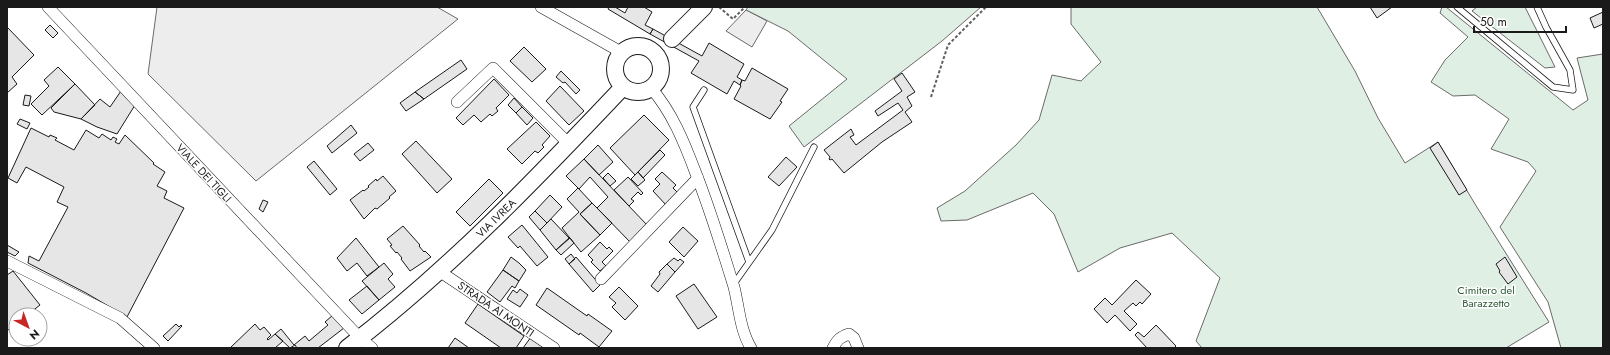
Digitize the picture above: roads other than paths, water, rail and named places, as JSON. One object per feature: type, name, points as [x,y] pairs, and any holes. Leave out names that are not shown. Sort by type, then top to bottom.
[{"type":"main road","points":[[665,46],[650,49],[643,46],[635,46],[627,48],[621,52],[616,59],[614,74],[622,88],[637,93],[644,92],[657,83],[660,76],[660,61],[665,46],[704,7]]},
{"type":"main road","name":"VIA IVREA","points":[[347,348],[439,271],[494,221],[622,88]]},
{"type":"street","name":"VIALE DEI TIGLI","points":[[48,7],[360,338]]},
{"type":"street","points":[[541,7],[621,52]]},
{"type":"street","points":[[457,102],[493,68],[569,144]]},
{"type":"street","points":[[651,88],[661,99],[681,134],[698,178],[719,236],[733,285],[745,340],[751,348]]},
{"type":"street","points":[[601,279],[698,178]]},
{"type":"street","points":[[7,261],[120,318],[154,348]]},
{"type":"street","name":"STRADA AI MONTI","points":[[439,271],[554,348]]},
{"type":"street","points":[[833,348],[836,341],[849,334],[854,338],[858,348]]},
{"type":"street","points":[[360,338],[372,348]]},
{"type":"lane","points":[[1457,7],[1553,87],[1572,90],[1570,70],[1546,27],[1537,7]]},
{"type":"lane","points":[[704,90],[694,106],[749,262]]},
{"type":"lane","points":[[733,285],[772,230],[814,147]]},
{"type":"park label","name":"Cimitero del Barazzetto","points":[[1486,296]]}]
